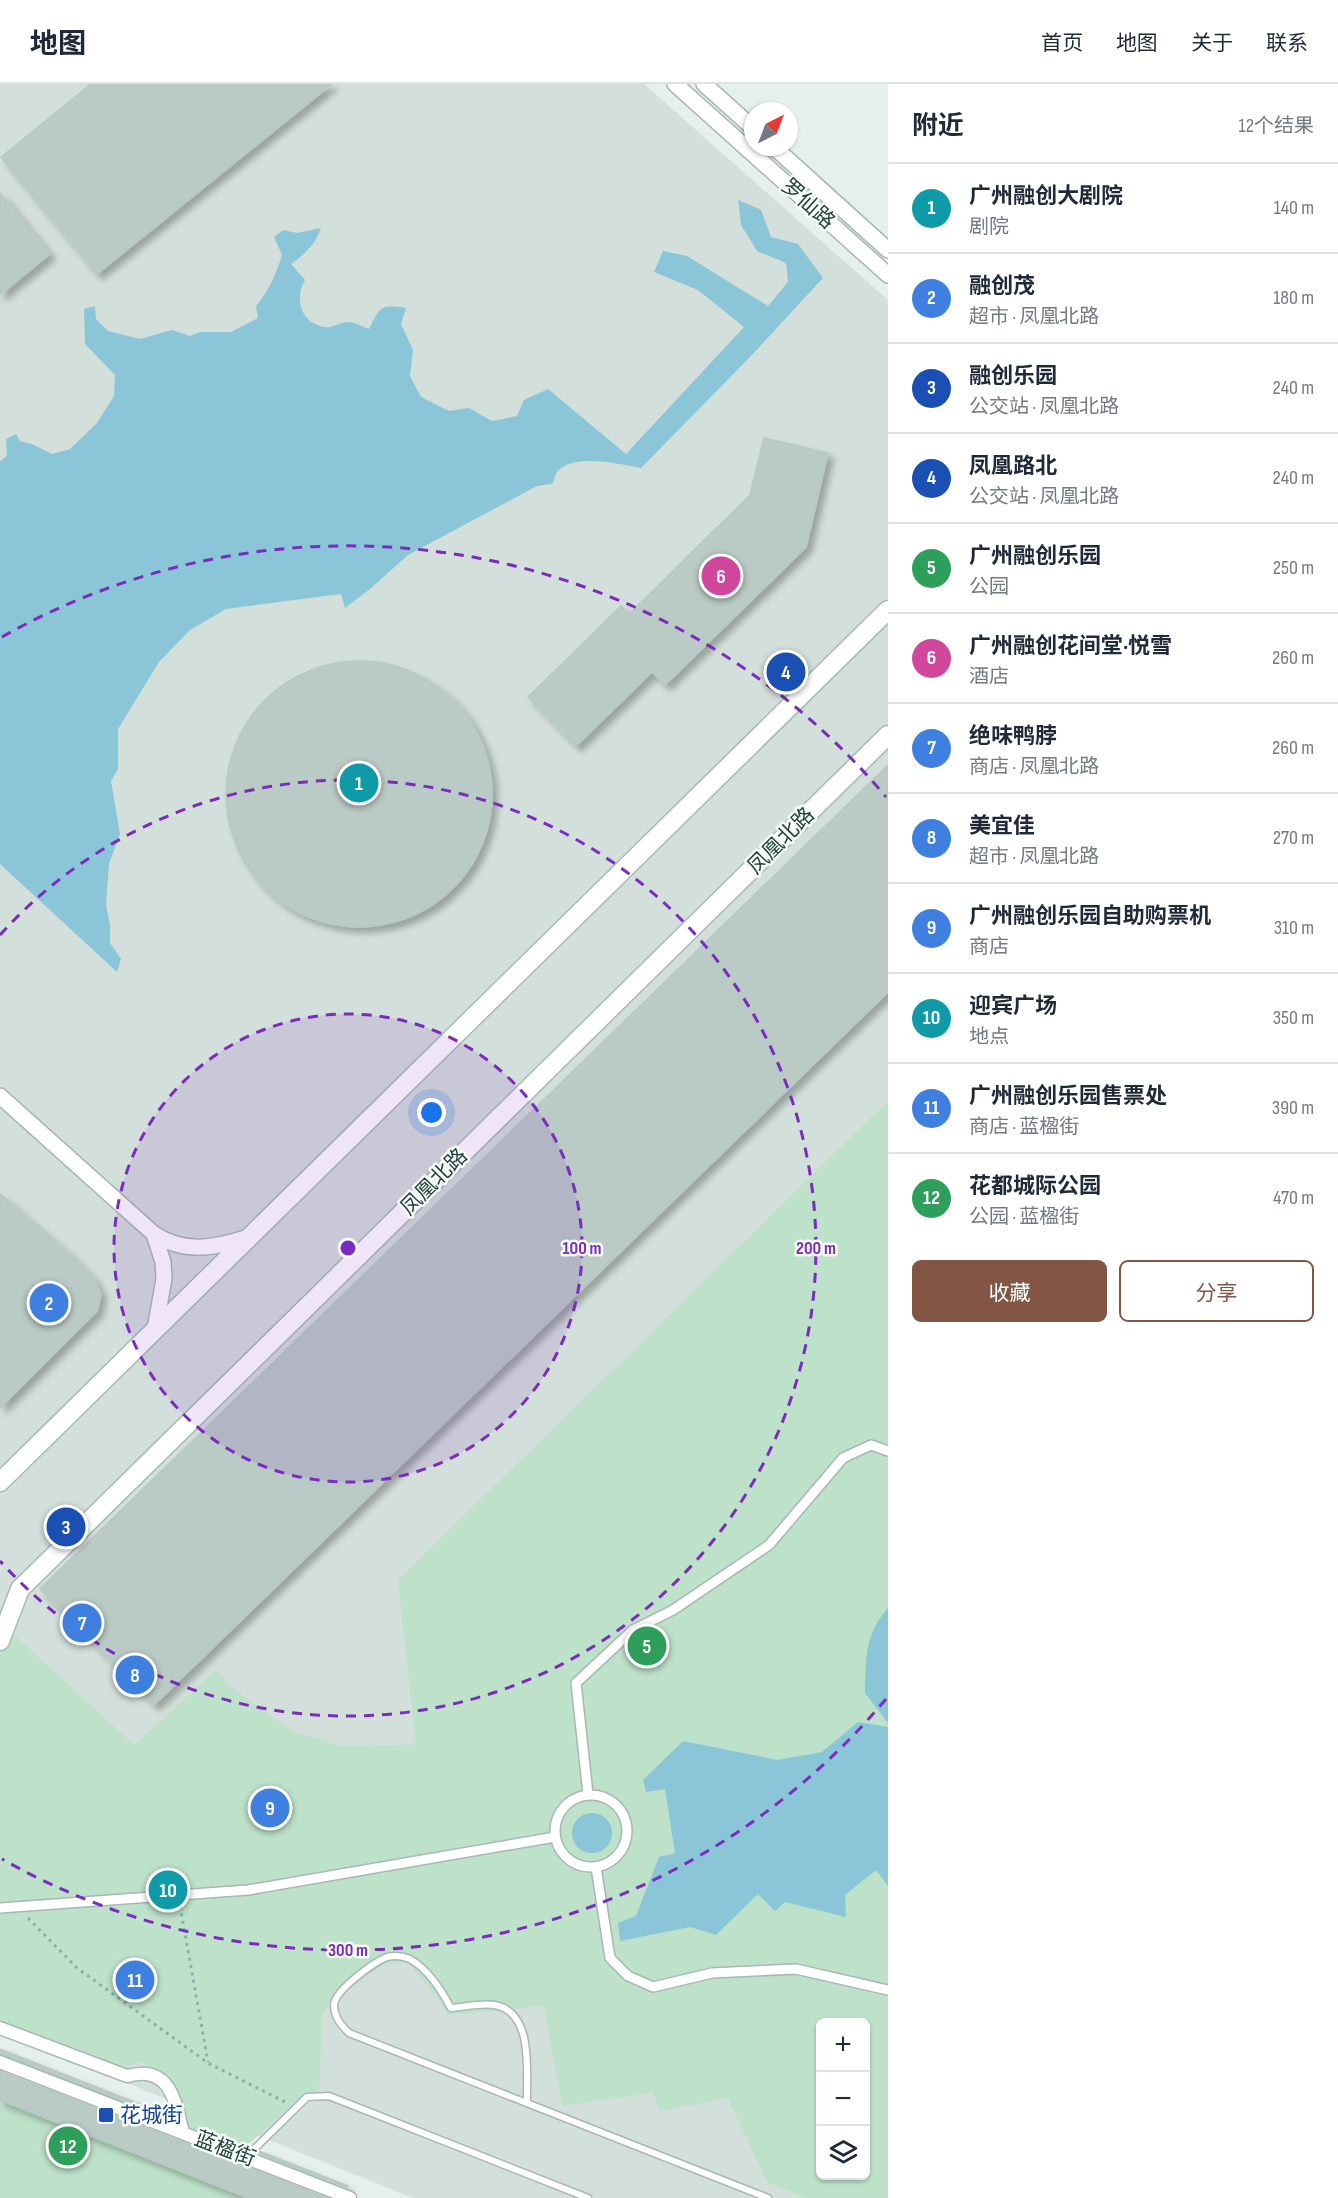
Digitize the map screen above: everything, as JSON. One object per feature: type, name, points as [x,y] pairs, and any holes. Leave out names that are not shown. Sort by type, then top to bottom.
[{"type":"main road","points":[[0,1482],[888,610]]},
{"type":"main road","name":"凤凰北路","points":[[0,1641],[20,1589],[888,735]]},
{"type":"street","name":"罗仙路","points":[[675,84],[888,275]]},
{"type":"street","points":[[704,84],[744,120]]},
{"type":"street","name":"罗仙路","points":[[784,156],[888,250]]},
{"type":"street","points":[[0,1096],[154,1234],[168,1243],[184,1248],[230,1243],[249,1237]]},
{"type":"street","points":[[154,1234],[163,1262],[164,1279],[154,1329]]},
{"type":"street","points":[[588,1794],[576,1683],[633,1630],[673,1610],[769,1545],[843,1458],[871,1444],[888,1451]]},
{"type":"street","points":[[588,1794],[606,1798],[614,1803],[625,1818],[627,1827],[624,1846],[619,1854],[613,1860],[596,1867],[586,1867],[569,1860],[562,1854],[555,1837],[556,1820],[565,1805],[572,1799],[588,1794]]},
{"type":"street","points":[[0,1908],[248,1890],[555,1837]]},
{"type":"street","points":[[596,1867],[610,1958],[628,1976],[653,1987],[712,1973],[796,1969],[888,1990]]},
{"type":"street","points":[[0,2028],[127,2076],[142,2073],[156,2076],[172,2092],[183,2133]]},
{"type":"street","name":"蓝楹街","points":[[0,2062],[350,2198]]},
{"type":"lane","points":[[526,2103],[526,2043],[518,2022],[508,2012],[495,2005],[451,2008],[427,1973],[409,1959],[399,1956],[386,1958],[343,1987],[337,1996],[334,2006],[338,2022],[349,2033],[526,2103],[768,2198]]},
{"type":"lane","points":[[246,2157],[307,2097],[329,2096],[588,2198]]},
{"type":"path","points":[[178,1895],[208,2063]]},
{"type":"path","points":[[17,1907],[77,1968],[208,2063],[297,2108]]},
{"type":"shaded area","points":[[0,84],[644,84],[888,300],[888,2198],[413,2198],[0,2032]]},
{"type":"green space","points":[[888,1101],[888,2198],[807,2198],[767,2182],[728,2098],[660,2111],[653,2092],[562,2106],[544,2006],[447,2015],[440,2001],[408,1962],[386,1963],[336,1998],[322,2015],[319,2099],[293,2104],[240,2152],[191,2131],[170,2083],[143,2062],[120,2068],[0,2021],[0,1622],[134,1745],[216,1670],[231,1687],[292,1731],[338,1746],[416,1745],[398,1580]]},
{"type":"green space","points":[[0,2094],[271,2198],[0,2198]]},
{"type":"water","points":[[738,200],[761,210],[771,237],[798,244],[823,278],[751,356],[641,468],[598,461],[575,462],[565,466],[557,472],[552,484],[537,486],[408,555],[345,608],[341,594],[226,609],[190,630],[159,662],[118,729],[118,769],[111,781],[120,834],[109,864],[106,905],[110,925],[110,943],[121,959],[117,972],[0,864],[0,461],[7,456],[6,439],[16,434],[20,441],[52,454],[70,449],[97,423],[114,396],[115,375],[85,344],[84,309],[95,306],[96,319],[108,331],[140,339],[172,330],[190,336],[200,332],[231,332],[258,318],[256,306],[272,282],[282,255],[274,237],[283,230],[297,233],[321,228],[309,249],[291,264],[305,280],[300,302],[310,321],[324,327],[349,322],[369,329],[382,309],[391,306],[406,308],[401,324],[413,350],[410,376],[421,397],[449,411],[469,408],[492,421],[517,416],[524,400],[548,389],[626,454],[744,327],[698,290],[654,272],[663,251],[687,256],[768,306],[788,282],[786,263],[757,251],[741,225]]},
{"type":"water","points":[[888,1608],[888,1723],[865,1693],[866,1659],[870,1638]]},
{"type":"water","points":[[858,1722],[888,1727],[888,1886],[876,1870],[845,1895],[846,1917],[785,1902],[775,1911],[758,1894],[716,1935],[690,1927],[620,1941],[618,1923],[636,1916],[659,1857],[675,1853],[665,1789],[646,1792],[643,1780],[683,1741],[777,1760],[822,1752]]},
{"type":"water","points":[[592,1813],[600,1814],[606,1819],[611,1825],[611,1841],[606,1847],[600,1852],[592,1853],[584,1852],[578,1847],[573,1841],[572,1833],[573,1825],[578,1819],[584,1814]]},
{"type":"building","points":[[91,84],[332,84],[97,274],[1,157]]},
{"type":"building","points":[[0,193],[50,254],[0,295]]},
{"type":"building","points":[[764,438],[828,453],[806,547],[665,685],[652,672],[576,746],[528,697],[621,606],[629,614],[750,495]]},
{"type":"building","points":[[346,661],[372,661],[398,666],[422,676],[444,691],[462,709],[477,731],[487,755],[492,794],[487,833],[477,857],[462,879],[444,897],[422,912],[398,922],[372,927],[346,927],[320,922],[296,912],[274,897],[256,879],[241,857],[231,833],[226,807],[226,781],[231,755],[241,731],[256,709],[274,691],[296,676],[320,666]]},
{"type":"building","points":[[888,765],[888,992],[154,1705],[40,1589]]},
{"type":"building","points":[[0,1194],[72,1256],[94,1279],[101,1294],[97,1311],[0,1408]]},
{"type":"building","points":[[0,2049],[170,2116],[171,2120],[0,2054]]},
{"type":"building","points":[[0,2071],[327,2198],[248,2198],[0,2100]]},
{"type":"building","points":[[259,2151],[348,2186],[347,2188],[257,2153]]},
{"type":"place","name":"广州融创花间堂·悦雪","points":[[721,576]]},
{"type":"place","name":"凤凰路北","points":[[786,672]]},
{"type":"place","name":"广州融创大剧院","points":[[359,783]]},
{"type":"place","name":"融创茂","points":[[49,1303]]},
{"type":"place","name":"融创乐园","points":[[66,1527]]},
{"type":"place","name":"绝味鸭脖","points":[[82,1623]]},
{"type":"place","name":"广州融创乐园","points":[[647,1646]]},
{"type":"place","name":"美宜佳","points":[[135,1675]]},
{"type":"place","name":"广州融创乐园自助购票机","points":[[270,1808]]},
{"type":"place","name":"迎宾广场","points":[[168,1890]]},
{"type":"place","name":"广州融创乐园售票处","points":[[135,1980]]},
{"type":"place","name":"花城街","points":[[106,2115]]},
{"type":"place","name":"花都城际公园","points":[[68,2146]]}]
